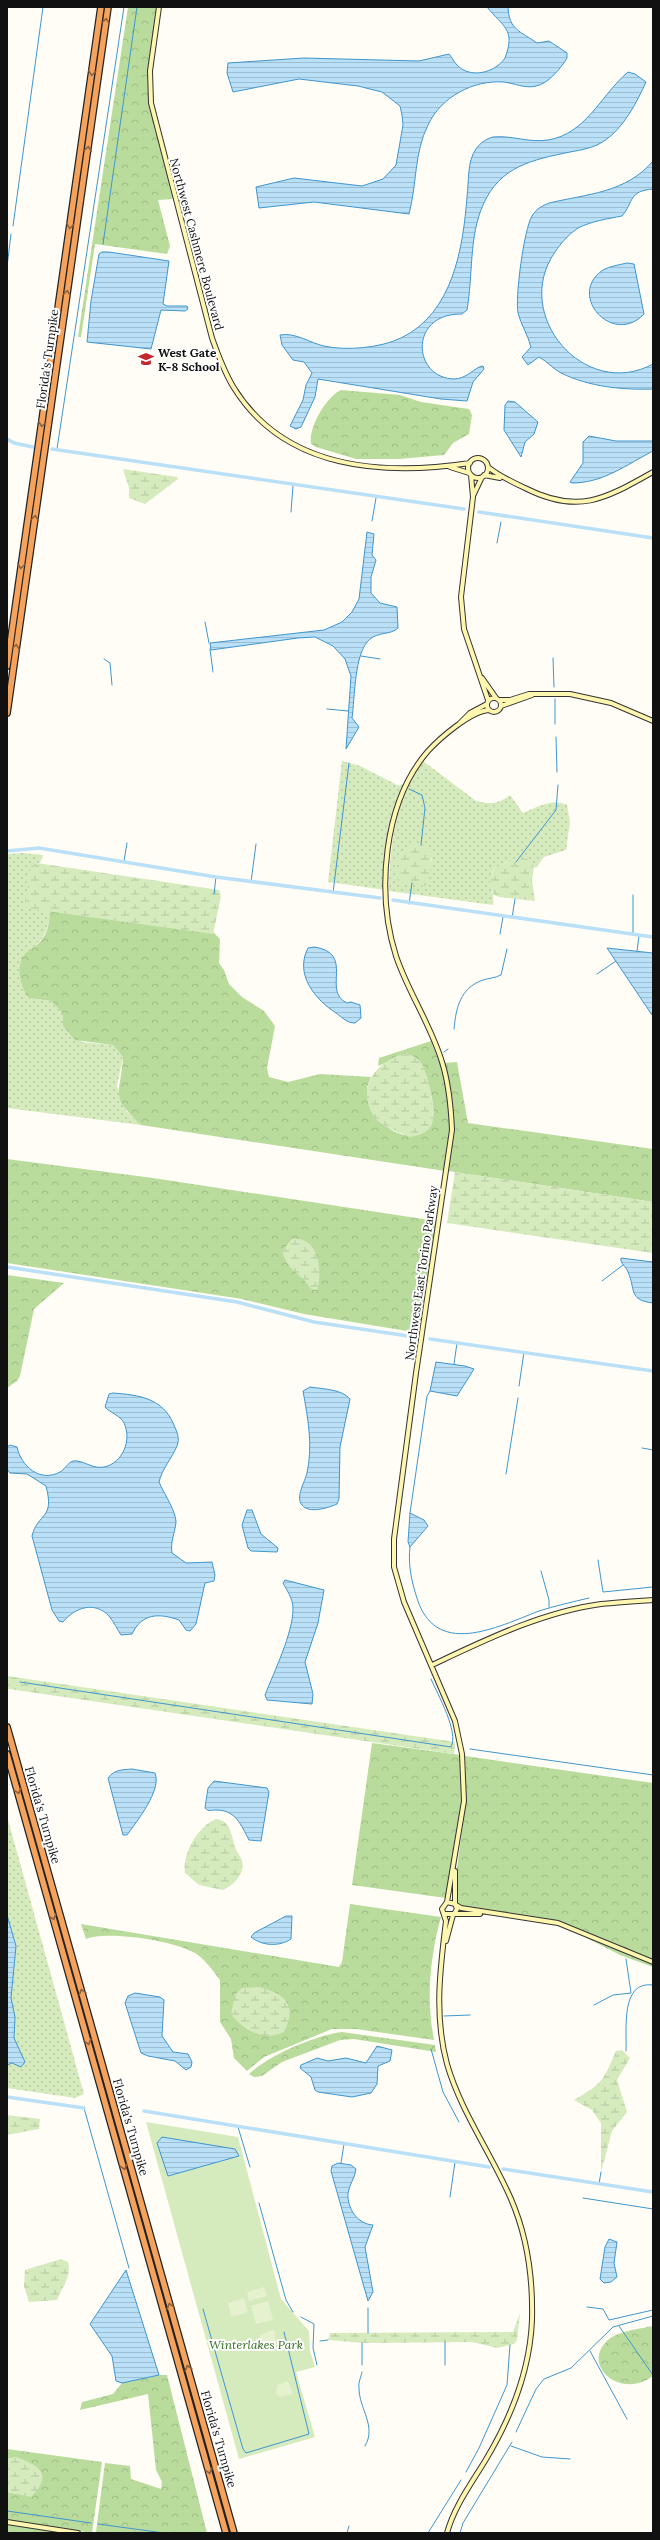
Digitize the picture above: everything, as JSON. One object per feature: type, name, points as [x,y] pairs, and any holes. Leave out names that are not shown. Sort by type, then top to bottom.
[{"type":"highway","name":"Florida's Turnpike","points":[[7,666],[101,7]]},
{"type":"highway","name":"Florida's Turnpike","points":[[7,713],[108,7]]},
{"type":"highway","name":"Florida's Turnpike","points":[[7,1727],[234,2533]]},
{"type":"highway","name":"Florida's Turnpike","points":[[7,1754],[226,2533]]},
{"type":"street","name":"Northwest Cashmere Boulevard","points":[[159,7],[150,71],[151,103],[212,338],[223,369],[234,389],[246,405],[281,436],[322,458],[358,466],[446,466],[470,462]]},
{"type":"street","points":[[489,710],[482,678],[464,629],[460,597],[473,497],[470,462],[476,458],[481,459],[488,467],[508,480],[548,499],[559,502],[584,502],[614,494],[653,472]]},
{"type":"street","name":"Northwest Cashmere Boulevard","points":[[446,466],[470,474]]},
{"type":"street","points":[[473,497],[488,467]]},
{"type":"street","points":[[470,474],[508,480]]},
{"type":"street","points":[[482,678],[502,706],[532,695]]},
{"type":"street","points":[[498,699],[563,693],[596,698],[653,721]]},
{"type":"street","name":"Northwest East Torino Parkway","points":[[460,724],[470,713],[488,702],[498,699]]},
{"type":"street","name":"Northwest East Torino Parkway","points":[[445,1914],[442,1909],[447,1902],[457,1847],[464,1795],[462,1754],[455,1721],[404,1602],[394,1567],[394,1539],[416,1373],[452,1130],[450,1095],[442,1061],[399,964],[389,926],[388,868],[392,824],[406,784],[432,747],[460,724],[479,712],[489,710],[496,712],[502,706]]},
{"type":"street","points":[[432,1665],[518,1628],[554,1615],[600,1604],[653,1600]]},
{"type":"street","name":"Northwest East Torino Parkway","points":[[454,1914],[456,1905],[454,1896],[457,1847]]},
{"type":"street","points":[[447,1902],[461,1908],[550,1922],[569,1927],[653,1962]]},
{"type":"street","points":[[447,2533],[456,2512],[502,2431],[516,2398],[528,2352],[532,2303],[528,2264],[518,2219],[500,2176],[463,2105],[447,2064],[440,2022],[440,1975],[446,1921],[445,1914],[508,1916]]},
{"type":"street","points":[[440,1975],[450,1922],[454,1914]]},
{"type":"street","points":[[7,2522],[78,2533]]},
{"type":"green space","points":[[128,7],[157,7],[148,70],[150,103],[173,199],[158,200],[170,246],[167,254],[95,244],[81,337],[78,337]]},
{"type":"green space","points":[[341,390],[400,395],[421,402],[469,409],[472,415],[469,434],[453,443],[444,455],[399,459],[356,459],[316,447],[311,444],[312,430],[315,422],[324,406]]},
{"type":"green space","points":[[123,469],[177,477],[178,479],[145,504],[129,498],[129,488]]},
{"type":"green space","points":[[342,761],[360,766],[399,786],[402,784],[404,785],[390,824],[386,890],[328,882]]},
{"type":"green space","points":[[423,761],[476,801],[493,803],[501,801],[510,795],[523,813],[550,803],[556,802],[567,805],[570,822],[566,850],[544,857],[536,868],[519,858],[494,868],[491,878],[493,905],[389,891],[391,856],[396,823],[406,791]],"holes":[[[406,848],[432,858],[431,863],[399,855]]]},
{"type":"green space","points":[[417,843],[426,846],[432,853],[430,876],[427,886],[398,882],[398,858],[410,845]]},
{"type":"green space","points":[[22,853],[43,855],[40,863],[37,863],[25,907],[50,911],[47,930],[37,944],[27,952],[29,998],[51,1001],[63,1014],[63,1026],[82,1042],[113,1045],[123,1057],[117,1086],[126,1111],[141,1125],[7,1108],[7,854]]},
{"type":"green space","points":[[519,858],[528,859],[534,867],[532,880],[535,901],[499,897],[493,894],[490,881],[494,868]]},
{"type":"green space","points":[[37,863],[219,890],[221,896],[213,934],[24,908],[31,866]]},
{"type":"green space","points":[[50,911],[213,932],[220,939],[219,963],[224,970],[229,984],[242,997],[264,1011],[275,1026],[267,1068],[269,1077],[288,1082],[320,1074],[371,1077],[367,1087],[383,1120],[389,1128],[399,1133],[414,1136],[426,1131],[431,1124],[433,1115],[431,1094],[422,1065],[406,1054],[378,1066],[379,1058],[431,1041],[438,1058],[447,1090],[449,1136],[445,1171],[141,1125],[124,1107],[120,1100],[119,1087],[123,1057],[113,1045],[75,1040],[63,1026],[63,1014],[51,1001],[29,998],[23,988],[20,969],[23,957],[40,942],[45,935]]},
{"type":"green space","points":[[406,1053],[418,1059],[423,1066],[430,1087],[433,1105],[433,1121],[429,1129],[422,1134],[410,1137],[390,1128],[376,1119],[368,1104],[367,1094],[368,1085],[378,1068],[386,1062]]},
{"type":"green space","points":[[457,1062],[468,1123],[653,1149],[653,1202],[448,1171],[454,1130],[452,1095],[444,1063]]},
{"type":"green space","points":[[7,1159],[153,1178],[436,1221],[419,1333],[304,1314],[242,1299],[7,1263]]},
{"type":"green space","points":[[455,1172],[653,1202],[653,1253],[447,1223]]},
{"type":"green space","points":[[292,1239],[301,1240],[308,1243],[317,1256],[319,1265],[319,1282],[317,1290],[311,1289],[307,1283],[291,1268],[285,1258],[282,1251]]},
{"type":"green space","points":[[7,1275],[64,1283],[34,1309],[20,1376],[17,1381],[7,1388]]},
{"type":"green space","points":[[7,1676],[455,1742],[454,1754],[7,1689]]},
{"type":"green space","points":[[372,1743],[461,1755],[462,1801],[449,1904],[446,1898],[352,1885]]},
{"type":"green space","points":[[465,1756],[653,1783],[653,1960],[557,1921],[452,1905],[466,1801]]},
{"type":"green space","points":[[7,1816],[84,2094],[75,2098],[7,2088]]},
{"type":"green space","points":[[216,1819],[221,1820],[230,1829],[235,1848],[241,1858],[242,1863],[239,1877],[236,1881],[223,1890],[199,1885],[185,1873],[186,1858],[197,1834]]},
{"type":"green space","points":[[350,1904],[441,1917],[434,1947],[430,1978],[430,2009],[434,2040],[356,2029],[332,2029],[264,2057],[247,2071],[234,2058],[231,2039],[220,2022],[220,1980],[198,1955],[175,1945],[143,1938],[110,1936],[86,1939],[81,1924],[339,1967],[342,1962]]},
{"type":"green space","points":[[573,1931],[653,1964],[653,1967],[620,1955]]},
{"type":"green space","points":[[258,1987],[282,1997],[289,2007],[290,2014],[284,2032],[269,2036],[254,2033],[241,2025],[231,2014],[235,1995],[242,1988]]},
{"type":"green space","points":[[342,2032],[435,2045],[436,2052],[354,2039],[340,2040],[282,2062],[262,2076],[254,2077],[249,2074],[268,2060],[292,2047],[331,2034]]},
{"type":"green space","points":[[622,2050],[630,2058],[617,2080],[627,2112],[612,2131],[601,2172],[601,2123],[592,2110],[574,2100],[597,2085],[605,2075],[616,2051]]},
{"type":"green space","points":[[7,2115],[40,2119],[39,2129],[7,2135]]},
{"type":"green space","name":"Winterlakes Park","points":[[146,2122],[238,2137],[281,2299],[309,2331],[310,2351],[315,2367],[296,2372],[315,2437],[239,2459]]},
{"type":"green space","points":[[61,2259],[68,2262],[69,2272],[57,2300],[29,2302],[24,2286],[25,2270]]},
{"type":"green space","points":[[264,2287],[267,2296],[249,2301],[247,2292]]},
{"type":"green space","points":[[244,2298],[248,2312],[231,2317],[228,2303]]},
{"type":"green space","points":[[268,2301],[273,2320],[256,2324],[251,2306]]},
{"type":"green space","points":[[520,2313],[517,2340],[514,2344],[497,2348],[472,2342],[362,2343],[328,2340],[330,2333],[513,2332]]},
{"type":"green space","points":[[653,2326],[653,2376],[641,2382],[629,2384],[618,2382],[608,2377],[602,2369],[599,2360],[600,2351],[607,2341],[622,2333]]},
{"type":"green space","points":[[272,2330],[275,2331],[276,2344],[272,2347],[266,2347],[260,2342],[260,2335]]},
{"type":"green space","points":[[159,2375],[167,2375],[207,2533],[96,2532],[105,2463],[130,2466],[131,2479],[161,2489],[162,2482],[156,2470],[148,2394],[80,2410],[82,2402],[113,2394],[122,2383]]},
{"type":"green space","points":[[288,2381],[293,2394],[279,2397],[276,2393],[277,2385]]},
{"type":"green space","points":[[7,2449],[102,2462],[92,2533],[7,2520],[7,2492],[17,2494],[16,2457],[7,2459]]},
{"type":"green space","points":[[16,2457],[31,2463],[40,2471],[42,2476],[42,2482],[31,2497],[7,2492],[7,2459]]},
{"type":"green space","points":[[7,2524],[65,2533],[7,2533]]},
{"type":"water","points":[[487,7],[508,7],[511,21],[516,29],[537,43],[549,41],[567,53],[567,58],[554,75],[541,85],[528,87],[503,82],[480,84],[459,92],[441,106],[428,125],[420,146],[412,203],[409,214],[314,202],[259,208],[256,187],[294,178],[362,186],[383,179],[396,165],[403,125],[402,115],[400,106],[382,92],[358,86],[299,79],[233,92],[227,73],[228,63],[304,58],[419,61],[449,54],[456,64],[462,69],[475,73],[482,72],[501,63],[505,58],[509,41],[508,34],[503,24]]},
{"type":"water","points":[[628,72],[635,74],[646,82],[629,114],[611,136],[592,147],[543,158],[519,167],[498,181],[483,205],[475,230],[473,243],[467,310],[462,314],[445,316],[432,323],[425,334],[422,345],[424,357],[430,368],[439,376],[453,379],[463,377],[483,366],[484,369],[473,382],[467,401],[441,399],[318,379],[315,397],[301,427],[296,429],[290,426],[303,400],[306,385],[312,373],[304,362],[293,360],[282,345],[280,335],[286,334],[297,336],[319,345],[333,348],[363,348],[383,344],[401,338],[419,327],[433,313],[444,296],[452,277],[462,237],[471,159],[478,147],[483,142],[493,137],[541,141],[561,136],[573,130],[583,122],[618,81]]},
{"type":"water","points":[[653,161],[653,189],[639,192],[635,195],[622,216],[594,222],[578,228],[560,245],[555,252],[544,276],[542,301],[549,325],[562,346],[581,361],[603,371],[627,372],[653,364],[653,389],[606,387],[583,382],[561,373],[539,357],[528,365],[522,357],[531,347],[519,317],[517,305],[523,248],[529,223],[535,211],[549,203],[605,191],[618,186],[631,180]]},
{"type":"water","points":[[102,252],[169,261],[163,304],[167,306],[187,306],[188,309],[185,311],[161,310],[151,349],[87,342],[91,301],[99,254]]},
{"type":"water","points":[[627,263],[634,264],[644,314],[632,323],[619,325],[608,321],[598,314],[592,304],[589,292],[593,280],[603,270]]},
{"type":"water","points":[[508,401],[515,402],[538,422],[534,434],[525,442],[521,457],[504,430],[505,405]]},
{"type":"water","points":[[589,436],[616,441],[653,441],[653,451],[604,477],[572,483],[570,482],[583,463],[583,442]]},
{"type":"water","points":[[367,532],[374,534],[372,555],[376,560],[371,577],[371,593],[380,603],[397,607],[398,628],[392,632],[377,635],[370,639],[365,645],[361,654],[356,676],[352,718],[359,727],[346,749],[351,676],[345,659],[333,646],[315,637],[211,650],[210,643],[324,630],[342,622],[352,612],[359,599]]},
{"type":"water","points":[[314,947],[326,951],[333,957],[336,964],[337,990],[340,997],[347,1003],[351,1002],[360,1005],[361,1018],[355,1023],[347,1021],[328,1008],[309,986],[305,977],[304,958],[308,948]]},
{"type":"water","points":[[607,948],[653,953],[652,1015]]},
{"type":"water","points":[[621,1258],[653,1262],[653,1303],[645,1302],[636,1297],[628,1272],[621,1262]]},
{"type":"water","points":[[436,1362],[465,1366],[474,1369],[457,1396],[430,1391]]},
{"type":"water","points":[[310,1387],[337,1391],[350,1399],[340,1447],[339,1499],[337,1504],[314,1510],[305,1508],[300,1502],[301,1489],[307,1473],[310,1452],[308,1422],[303,1391]]},
{"type":"water","points":[[113,1393],[141,1397],[157,1404],[169,1416],[177,1433],[177,1446],[162,1473],[159,1482],[172,1507],[176,1522],[172,1553],[186,1563],[212,1562],[215,1575],[214,1581],[205,1583],[196,1624],[190,1631],[186,1630],[179,1620],[165,1616],[152,1616],[141,1622],[132,1634],[121,1635],[109,1616],[98,1608],[91,1607],[79,1610],[63,1622],[59,1621],[52,1610],[32,1536],[35,1528],[47,1510],[48,1497],[46,1486],[27,1474],[10,1473],[7,1469],[7,1447],[10,1445],[17,1447],[19,1454],[27,1466],[32,1471],[39,1474],[53,1475],[62,1471],[72,1461],[96,1467],[111,1465],[121,1456],[127,1436],[122,1420],[105,1407],[109,1394]]},
{"type":"water","points":[[247,1510],[252,1510],[261,1534],[278,1548],[277,1552],[251,1551],[248,1548],[242,1525]]},
{"type":"water","points":[[410,1513],[424,1520],[428,1526],[410,1547],[408,1542]]},
{"type":"water","points":[[285,1580],[324,1590],[318,1623],[305,1662],[313,1694],[312,1704],[267,1700],[265,1695],[287,1641],[292,1619],[293,1605],[290,1595],[283,1583]]},
{"type":"water","points":[[132,1769],[155,1773],[155,1788],[142,1814],[127,1835],[123,1835],[108,1778],[116,1771]]},
{"type":"water","points":[[214,1781],[267,1788],[269,1792],[261,1841],[249,1840],[237,1819],[228,1813],[205,1808],[208,1788]]},
{"type":"water","points":[[7,1915],[16,1946],[11,1998],[15,2017],[14,2038],[25,2062],[21,2067],[12,2063],[7,2065]]},
{"type":"water","points":[[286,1916],[292,1916],[291,1939],[286,1942],[265,1944],[251,1937],[254,1933]]},
{"type":"water","points":[[135,1993],[160,1997],[164,2000],[162,2036],[173,2052],[188,2054],[192,2062],[191,2067],[186,2070],[175,2061],[148,2056],[141,2053],[125,2003],[128,1996]]},
{"type":"water","points":[[377,2046],[392,2050],[390,2061],[378,2066],[377,2084],[371,2093],[352,2097],[318,2092],[315,2090],[311,2077],[300,2068],[301,2065],[317,2058],[328,2061],[346,2058],[366,2063]]},
{"type":"water","points":[[162,2137],[235,2149],[239,2156],[168,2176],[157,2143]]},
{"type":"water","points":[[338,2163],[351,2165],[356,2169],[348,2193],[349,2204],[354,2214],[362,2222],[373,2225],[365,2247],[373,2292],[368,2301],[331,2171],[332,2166]]},
{"type":"water","points":[[609,2239],[617,2242],[614,2263],[617,2277],[611,2282],[604,2283],[600,2279],[605,2247]]},
{"type":"water","points":[[126,2270],[159,2375],[122,2383],[116,2381],[112,2356],[90,2324]]},
{"type":"waterway","points":[[13,226],[43,7]]},
{"type":"waterway","points":[[57,449],[124,7]]},
{"type":"waterway","points":[[103,244],[137,7]]},
{"type":"waterway","points":[[7,267],[11,234]]},
{"type":"waterway","points":[[7,439],[14,443],[33,447]]},
{"type":"waterway","points":[[52,449],[464,509]]},
{"type":"waterway","points":[[291,512],[293,486]]},
{"type":"waterway","points":[[372,521],[376,498]]},
{"type":"waterway","points":[[479,512],[653,538]]},
{"type":"waterway","points":[[497,543],[501,522]]},
{"type":"waterway","points":[[205,622],[209,643]]},
{"type":"waterway","points":[[210,649],[213,672]]},
{"type":"waterway","points":[[361,656],[380,659]]},
{"type":"waterway","points":[[553,658],[554,687]]},
{"type":"waterway","points":[[104,659],[110,663],[112,685]]},
{"type":"waterway","points":[[555,699],[555,724]]},
{"type":"waterway","points":[[327,709],[348,711]]},
{"type":"waterway","points":[[556,737],[557,772]]},
{"type":"waterway","points":[[333,893],[349,763]]},
{"type":"waterway","points":[[516,862],[556,810],[558,785]]},
{"type":"waterway","points":[[409,789],[422,795],[425,808],[421,845]]},
{"type":"waterway","points":[[124,861],[127,843]]},
{"type":"waterway","points":[[251,882],[256,844]]},
{"type":"waterway","points":[[7,851],[39,848],[216,877],[380,898]]},
{"type":"waterway","points":[[214,894],[216,877]]},
{"type":"waterway","points":[[409,904],[412,883]]},
{"type":"waterway","points":[[633,895],[633,935]]},
{"type":"waterway","points":[[512,918],[515,899]]},
{"type":"waterway","points":[[393,900],[653,937]]},
{"type":"waterway","points":[[500,934],[503,917]]},
{"type":"waterway","points":[[637,951],[639,936]]},
{"type":"waterway","points":[[454,1029],[458,1006],[464,993],[469,988],[483,980],[501,975],[507,949]]},
{"type":"waterway","points":[[597,974],[616,961]]},
{"type":"waterway","points":[[444,1052],[448,1049]]},
{"type":"waterway","points":[[602,1281],[623,1265]]},
{"type":"waterway","points":[[7,1267],[237,1302],[314,1322],[415,1337]]},
{"type":"waterway","points":[[430,1339],[653,1371]]},
{"type":"waterway","points":[[454,1364],[457,1343]]},
{"type":"waterway","points":[[519,1386],[524,1352]]},
{"type":"waterway","points":[[410,1513],[427,1396],[430,1391]]},
{"type":"waterway","points":[[506,1474],[518,1398]]},
{"type":"waterway","points":[[642,1448],[653,1450]]},
{"type":"waterway","points":[[410,1547],[410,1571],[416,1595],[425,1615],[437,1627],[452,1633],[468,1633],[486,1630],[539,1611],[589,1598]]},
{"type":"waterway","points":[[598,1560],[603,1592],[653,1587]]},
{"type":"waterway","points":[[541,1571],[549,1600],[549,1607]]},
{"type":"waterway","points":[[20,1682],[451,1747],[453,1740],[450,1723],[447,1713],[431,1679]]},
{"type":"waterway","points":[[470,1749],[653,1775]]},
{"type":"waterway","points":[[594,2005],[613,1995],[631,1993],[626,1959]]},
{"type":"waterway","points":[[626,2051],[626,2020],[630,1998],[635,1990],[642,1986],[653,1985]]},
{"type":"waterway","points":[[444,2016],[470,2015]]},
{"type":"waterway","points":[[431,2049],[443,2092],[459,2122]]},
{"type":"waterway","points":[[7,2097],[84,2108]]},
{"type":"waterway","points":[[84,2108],[129,2268]]},
{"type":"waterway","points":[[144,2111],[489,2167]]},
{"type":"waterway","points":[[238,2127],[250,2167]]},
{"type":"waterway","points":[[341,2163],[344,2144]]},
{"type":"waterway","points":[[450,2197],[455,2162]]},
{"type":"waterway","points":[[503,2169],[653,2192]]},
{"type":"waterway","points":[[599,2184],[601,2172]]},
{"type":"waterway","points":[[583,2198],[653,2209]]},
{"type":"waterway","points":[[259,2203],[286,2300],[293,2312]]},
{"type":"waterway","points":[[587,2307],[603,2309],[609,2320],[653,2310]]},
{"type":"waterway","points":[[368,2308],[368,2333]]},
{"type":"waterway","points":[[203,2309],[243,2449],[246,2453],[309,2434],[284,2332]]},
{"type":"waterway","points":[[516,2432],[536,2389],[544,2379],[571,2368],[613,2327],[653,2316]]},
{"type":"waterway","points":[[301,2317],[314,2324],[313,2348],[317,2365]]},
{"type":"waterway","points":[[619,2326],[653,2375]]},
{"type":"waterway","points":[[320,2341],[328,2340]]},
{"type":"waterway","points":[[445,2342],[445,2365]]},
{"type":"waterway","points":[[362,2343],[362,2365]]},
{"type":"waterway","points":[[466,2472],[479,2448],[507,2385],[510,2345]]},
{"type":"waterway","points":[[590,2351],[627,2419]]},
{"type":"waterway","points":[[362,2372],[359,2384],[360,2396],[369,2431],[365,2446]]},
{"type":"waterway","points":[[460,2533],[463,2523],[512,2442]]},
{"type":"waterway","points":[[511,2446],[542,2457],[570,2459]]},
{"type":"waterway","points":[[428,2533],[461,2480]]},
{"type":"waterway","points":[[7,2511],[91,2523]]},
{"type":"waterway","points":[[98,2524],[164,2533]]},
{"type":"waterway","points":[[347,2533],[349,2526]]},
{"type":"place","name":"West Gate K-8 School","points":[[146,359]]}]
